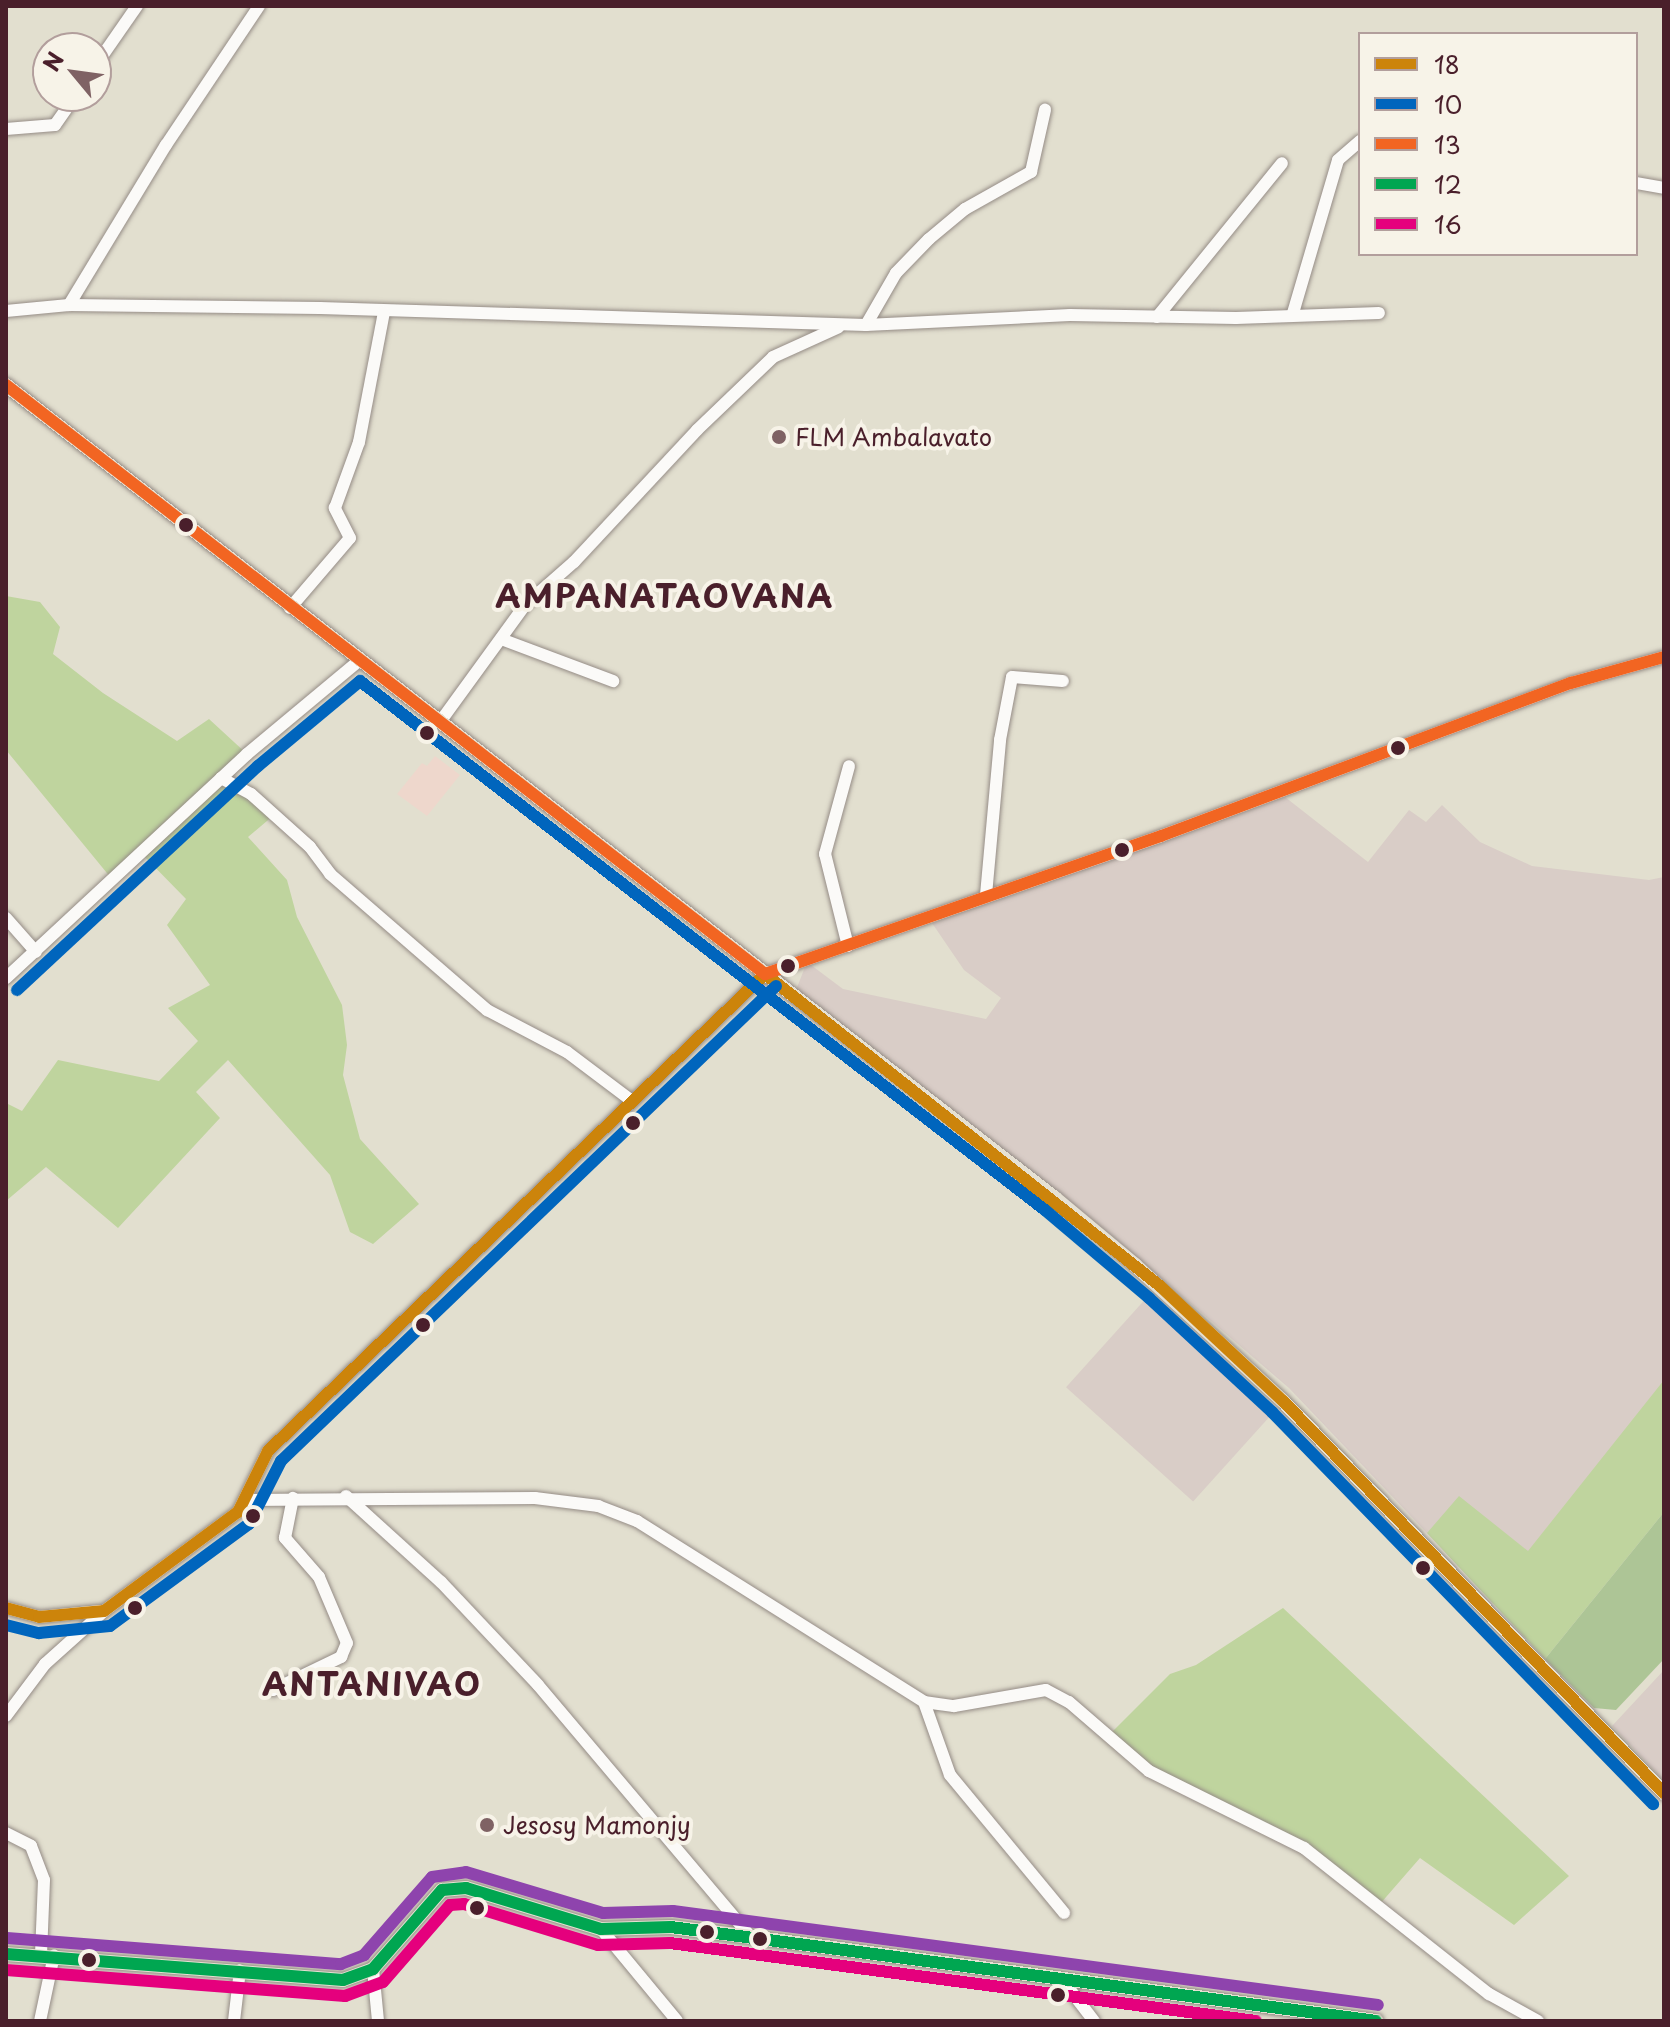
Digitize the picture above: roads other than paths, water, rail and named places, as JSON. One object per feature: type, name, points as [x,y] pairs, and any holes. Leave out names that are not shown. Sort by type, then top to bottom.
[{"type":"main road","points":[[6,385],[1055,1198],[1160,1286],[1294,1412],[1664,1793]]},
{"type":"main road","points":[[6,1954],[343,1980],[373,1969],[442,1890],[466,1888],[601,1929],[671,1927],[1064,1982],[1376,2021]]},
{"type":"street","points":[[112,42],[137,6]]},
{"type":"street","points":[[69,305],[166,145],[259,6]]},
{"type":"street","points":[[866,325],[896,273],[929,239],[965,209],[1031,172],[1045,110]]},
{"type":"street","points":[[6,129],[55,125],[64,112]]},
{"type":"street","points":[[1293,313],[1338,160],[1358,143]]},
{"type":"street","points":[[1157,317],[1282,163]]},
{"type":"street","points":[[1638,183],[1664,188]]},
{"type":"street","points":[[6,311],[69,305],[845,325],[1070,315],[1157,317],[1379,313]]},
{"type":"street","points":[[290,608],[350,538],[335,508],[359,442],[384,312]]},
{"type":"street","points":[[440,722],[536,593],[574,562],[773,357],[845,325]]},
{"type":"street","points":[[501,639],[613,681]]},
{"type":"street","points":[[6,1716],[45,1664],[104,1611],[238,1512],[268,1451],[765,974],[1161,836],[1571,683],[1664,657]]},
{"type":"street","points":[[6,978],[221,778],[360,660]]},
{"type":"street","points":[[986,895],[1000,740],[1012,677],[1063,681]]},
{"type":"street","points":[[848,946],[825,854],[849,766]]},
{"type":"street","points":[[221,778],[251,794],[310,847],[330,874],[487,1010],[567,1052],[632,1101]]},
{"type":"street","points":[[6,918],[36,952]]},
{"type":"street","points":[[246,1500],[346,1496],[535,1498],[598,1506],[637,1521],[924,1702],[954,1706],[1046,1690],[1069,1702],[1149,1771],[1304,1848],[1340,1872],[1489,1994],[1538,2021]]},
{"type":"street","points":[[346,1496],[441,1582],[527,1674],[751,1937]]},
{"type":"street","points":[[273,1690],[341,1657],[347,1643],[319,1577],[285,1538],[293,1498]]},
{"type":"street","points":[[6,1608],[52,1617],[104,1611]]},
{"type":"street","points":[[924,1702],[950,1775],[1064,1913]]},
{"type":"street","points":[[6,1833],[31,1846],[44,1880],[48,1955],[40,2021]]},
{"type":"street","points":[[601,1929],[677,2021]]},
{"type":"street","points":[[373,1969],[378,2021]]},
{"type":"street","points":[[234,2021],[240,1970]]},
{"type":"street","points":[[1064,1982],[1094,2021]]},
{"type":"place","name":"FLM Ambalavato","points":[[779,437]]},
{"type":"place","name":"Jesosy Mamonjy","points":[[487,1825]]},
{"type":"district","name":"AMPANATAOVANA","points":[[665,595]]},
{"type":"district","name":"ANTANIVAO","points":[[372,1683]]}]
